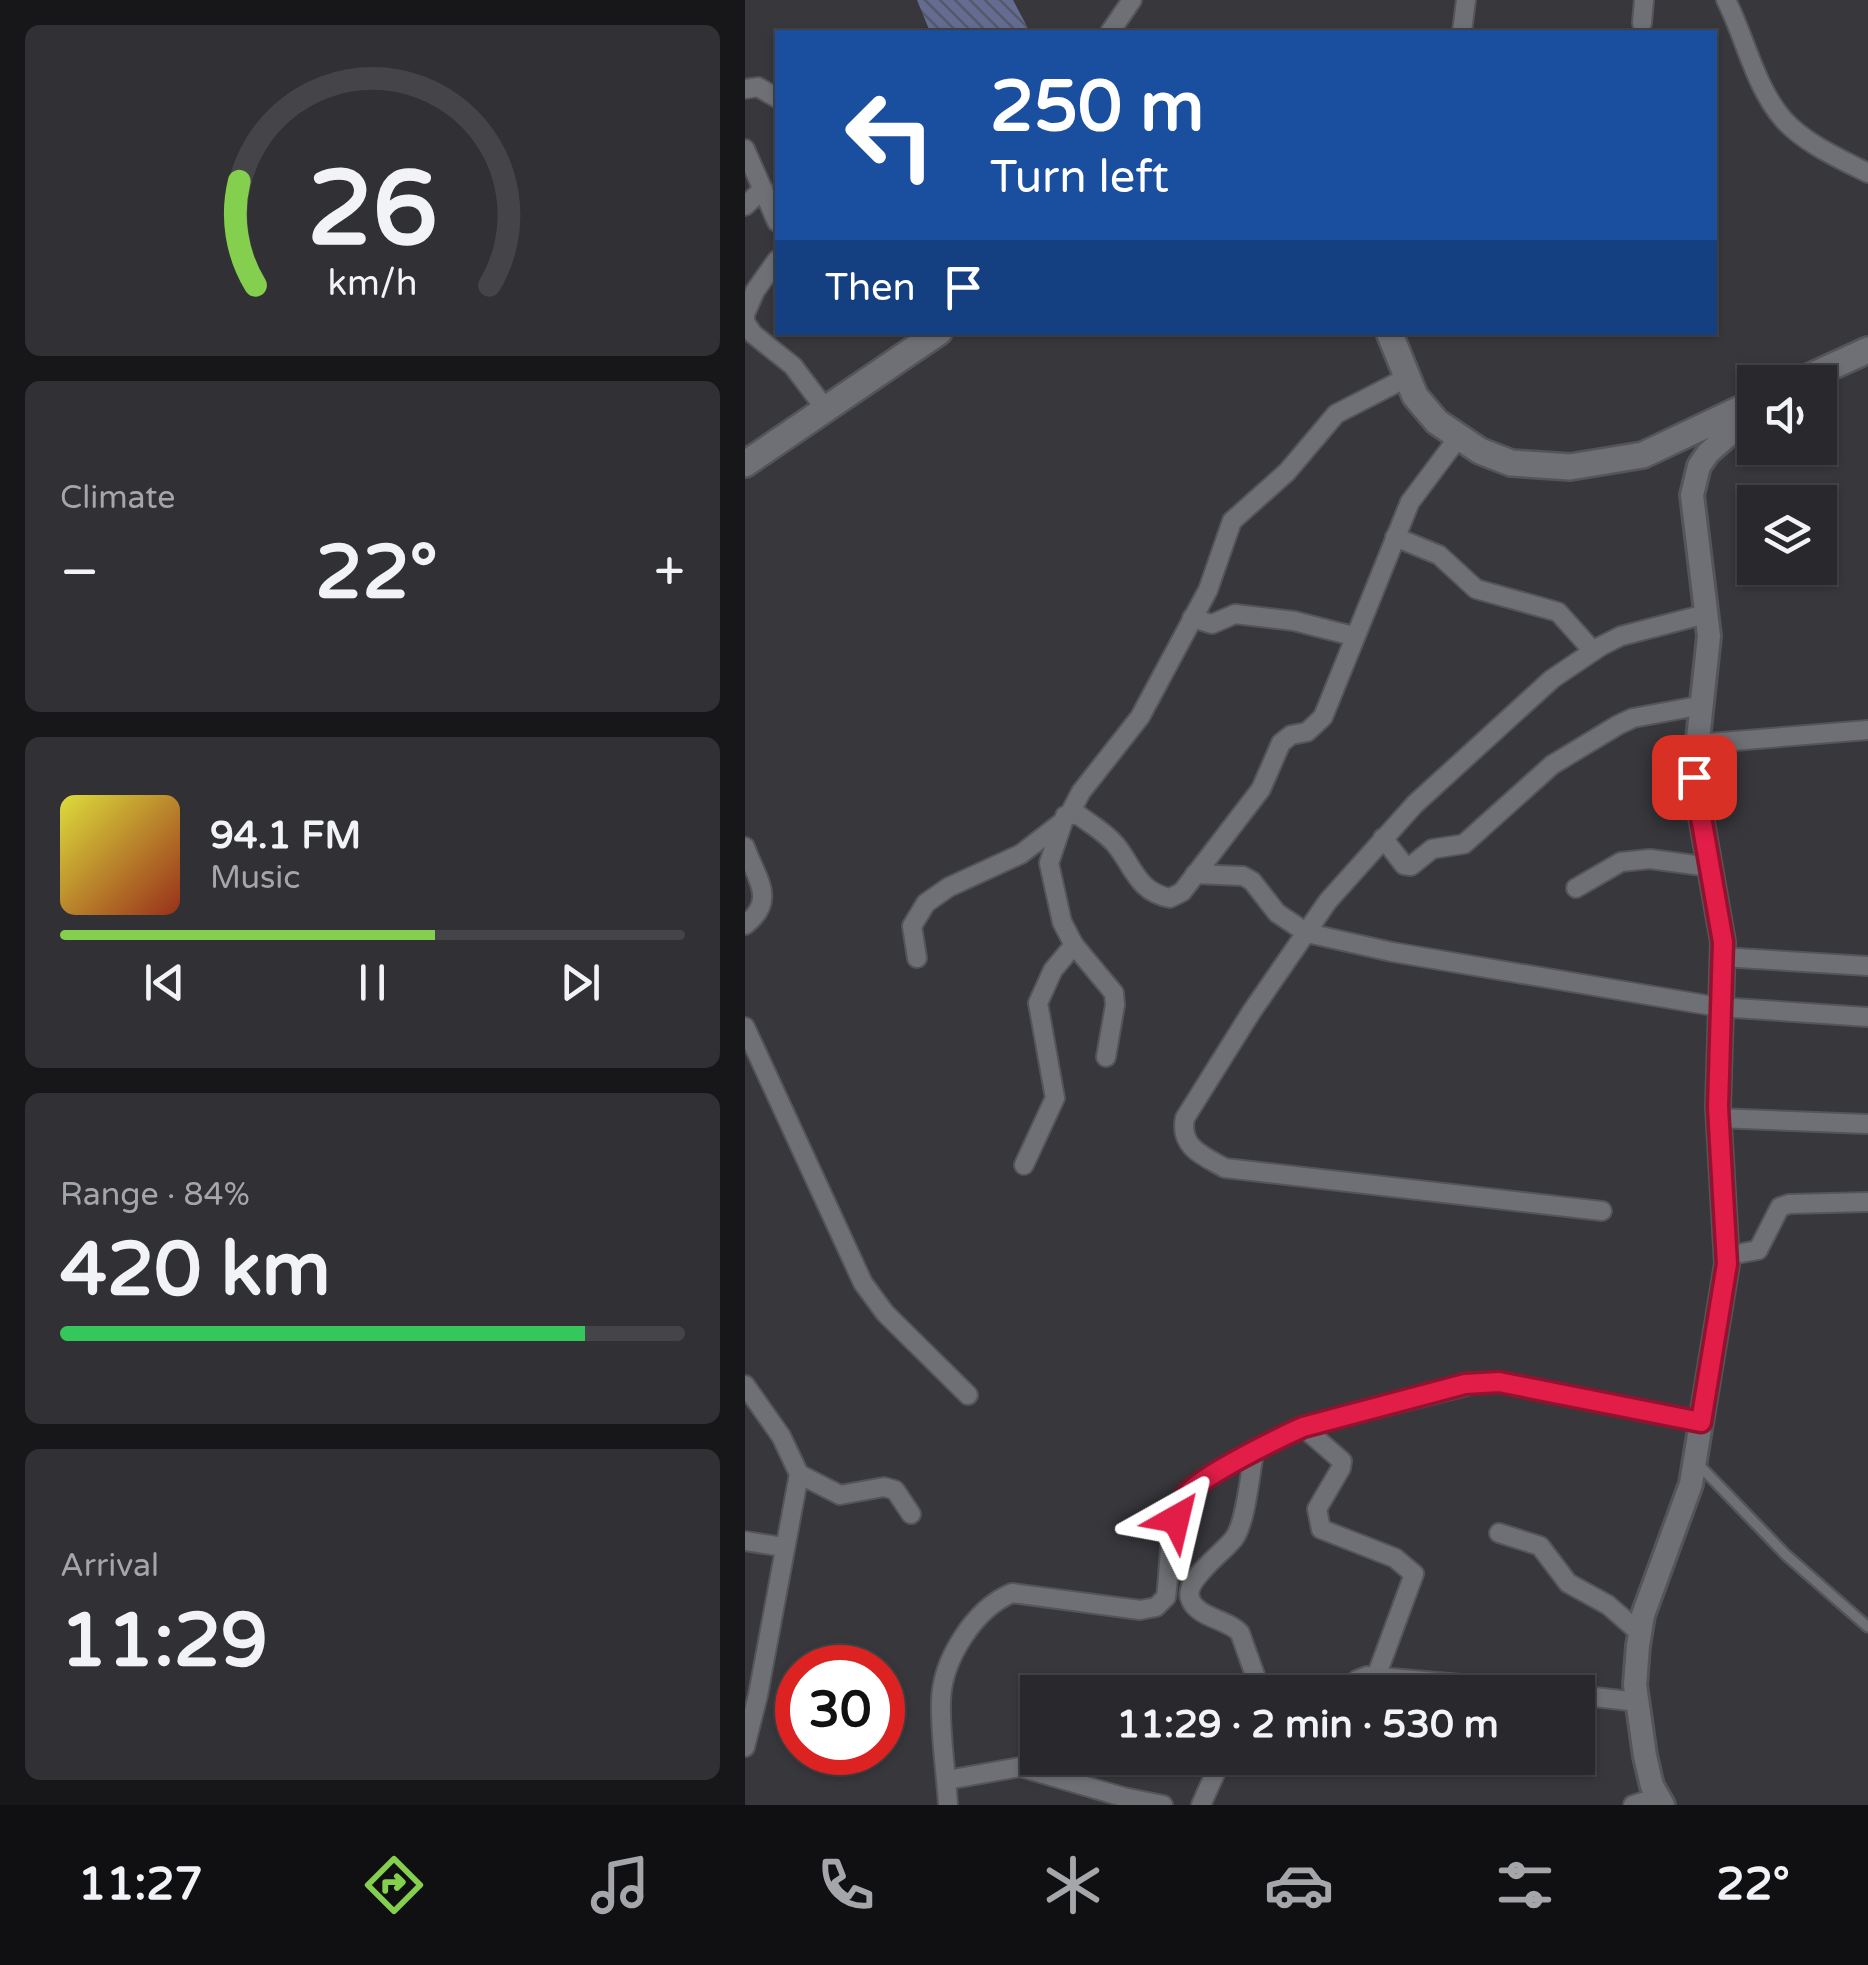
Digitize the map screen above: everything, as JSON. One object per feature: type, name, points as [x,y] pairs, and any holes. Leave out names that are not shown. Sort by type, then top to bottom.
[{"type":"main road","points":[[745,464],[827,412],[935,335]]},
{"type":"main road","points":[[1390,335],[1415,396],[1437,422],[1458,438],[1511,463],[1570,467],[1643,455],[1737,411]]},
{"type":"main road","points":[[1835,365],[1868,350]]},
{"type":"street","points":[[1111,30],[1132,0]]},
{"type":"street","points":[[1462,30],[1466,0]]},
{"type":"street","points":[[1642,23],[1643,0]]},
{"type":"street","points":[[1725,0],[1770,100],[1783,120],[1829,153],[1868,174]]},
{"type":"street","points":[[745,89],[758,87],[775,97]]},
{"type":"street","points":[[745,149],[775,217]]},
{"type":"street","points":[[745,206],[763,188]]},
{"type":"street","points":[[745,314],[775,263]]},
{"type":"street","points":[[745,322],[753,334],[793,366],[827,412]]},
{"type":"street","points":[[1107,1057],[1114,993],[1061,922],[1050,870],[1066,818],[1081,792],[1134,726],[1211,582],[1232,521],[1287,472],[1335,414],[1406,378]]},
{"type":"street","points":[[1633,1805],[1660,1801],[1645,1756],[1635,1684],[1640,1632],[1691,1484],[1726,1280],[1718,1118],[1723,942],[1694,777],[1709,636],[1692,495],[1694,480],[1709,453],[1737,428]]},
{"type":"street","points":[[917,958],[912,926],[926,903],[949,887],[1021,854],[1066,818],[1077,814],[1113,842],[1137,881],[1162,896],[1176,897],[1261,789],[1281,743],[1291,735],[1307,732],[1323,716],[1353,636],[1417,490],[1458,438]]},
{"type":"street","points":[[1395,537],[1439,555],[1475,590],[1559,612],[1593,651]]},
{"type":"street","points":[[1191,618],[1211,624],[1235,614],[1294,621],[1353,636]]},
{"type":"street","points":[[1602,1211],[1225,1168],[1188,1144],[1182,1131],[1185,1118],[1252,1011],[1328,901],[1415,804],[1534,695],[1593,651],[1621,636],[1706,614]]},
{"type":"street","points":[[1383,838],[1403,864],[1411,866],[1432,849],[1464,844],[1552,765],[1618,725],[1633,718],[1703,706]]},
{"type":"street","points":[[1696,744],[1868,730]]},
{"type":"street","points":[[745,847],[764,903],[761,913],[745,925]]},
{"type":"street","points":[[1576,888],[1621,862],[1650,859],[1710,867]]},
{"type":"street","points":[[1195,874],[1243,876],[1252,881],[1277,912],[1307,933],[1392,952],[1719,1007],[1868,1017]]},
{"type":"street","points":[[1024,1165],[1055,1098],[1038,1003],[1053,970],[1074,944]]},
{"type":"street","points":[[1723,957],[1868,966]]},
{"type":"street","points":[[745,1028],[863,1283],[885,1313],[968,1395]]},
{"type":"street","points":[[1718,1118],[1868,1124]]},
{"type":"street","points":[[1727,1256],[1758,1250],[1780,1207],[1868,1202]]},
{"type":"street","points":[[949,1805],[943,1682],[967,1628],[998,1599],[1012,1593],[1141,1610],[1156,1607],[1165,1597],[1180,1504],[1199,1484],[1303,1427],[1482,1382],[1499,1382],[1701,1422]]},
{"type":"street","points":[[745,1748],[799,1474],[781,1436],[748,1397]]},
{"type":"street","points":[[1303,1427],[1342,1461],[1317,1509],[1321,1529],[1403,1562],[1414,1574],[1377,1675]]},
{"type":"street","points":[[1255,1453],[1236,1536],[1189,1592],[1197,1608],[1241,1633],[1255,1675]]},
{"type":"street","points":[[799,1474],[841,1495],[883,1487],[895,1490],[911,1514]]},
{"type":"street","points":[[1499,1534],[1540,1546],[1569,1583],[1608,1605],[1640,1632]]},
{"type":"street","points":[[745,1541],[783,1547]]},
{"type":"street","points":[[1595,1697],[1638,1702]]},
{"type":"street","points":[[947,1780],[1020,1767],[1163,1805]]},
{"type":"street","points":[[1201,1805],[1214,1775]]},
{"type":"lane","points":[[1695,1461],[1786,1554],[1868,1627]]},
{"type":"building","points":[[917,0],[1013,0],[1029,30],[929,30]]},
{"type":"route","points":[[1176,1519],[1180,1504],[1199,1484],[1303,1427],[1465,1384],[1499,1382],[1701,1422],[1727,1264],[1718,1107],[1723,942],[1694,777]]}]
